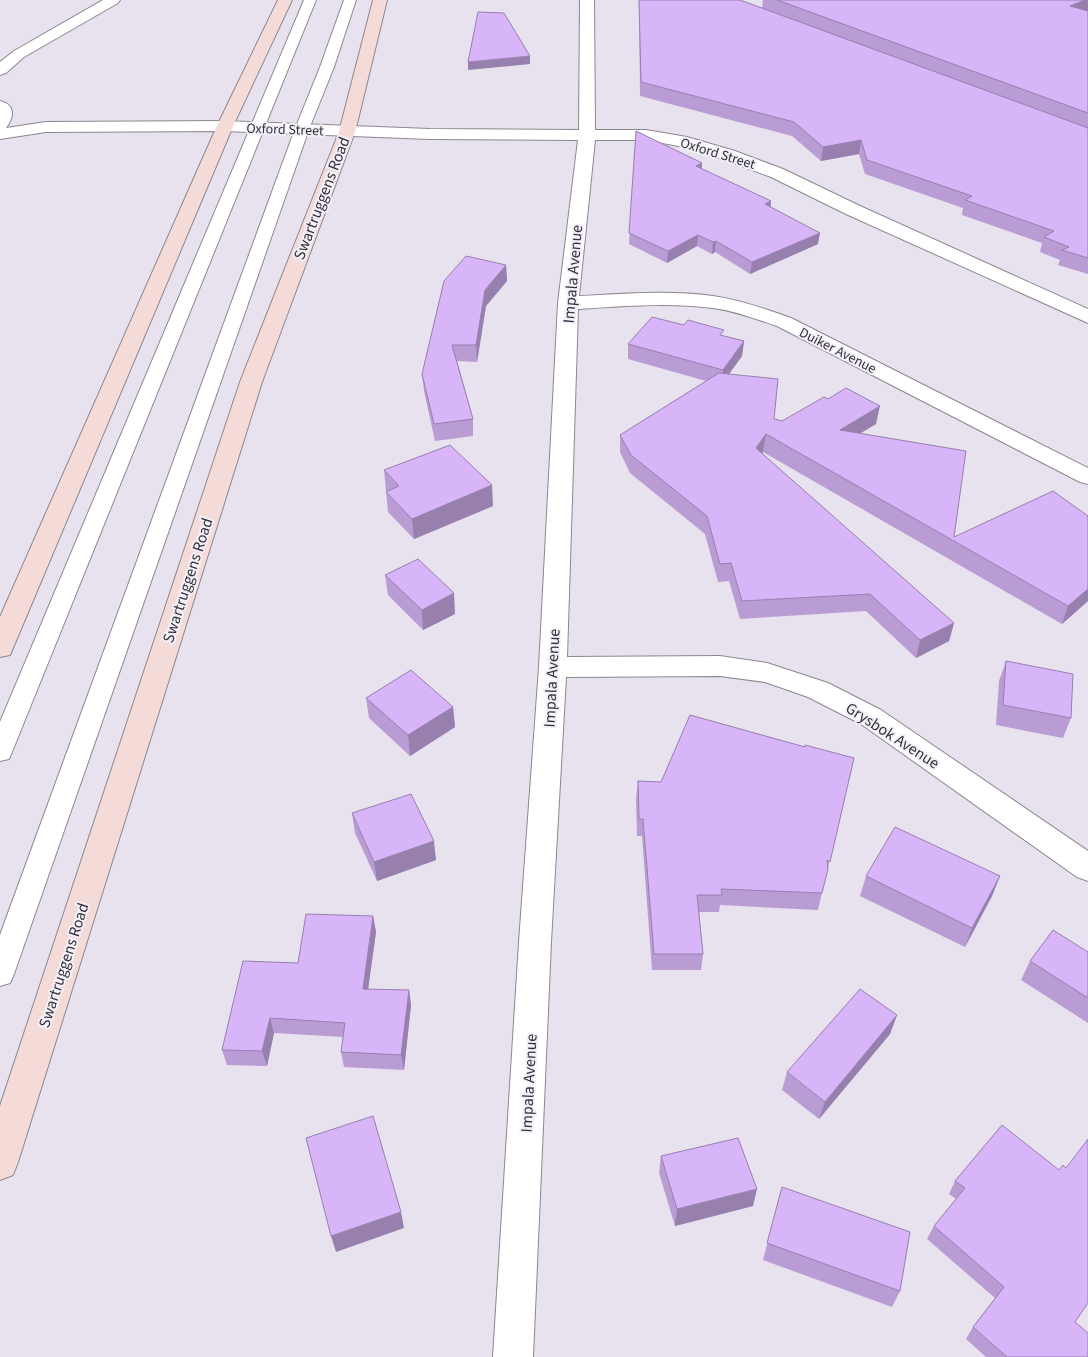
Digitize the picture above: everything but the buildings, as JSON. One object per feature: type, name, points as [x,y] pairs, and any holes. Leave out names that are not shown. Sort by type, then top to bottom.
[{"type":"main road","points":[[0,648],[225,126],[285,0]]},
{"type":"main road","name":"Swartruggens Road","points":[[0,1162],[250,382],[347,132],[380,0]]},
{"type":"street","points":[[0,70],[19,54],[113,0]]},
{"type":"street","name":"Impala Avenue","points":[[513,1357],[535,942],[553,667],[568,303],[587,135],[587,0]]},
{"type":"street","points":[[2,115],[46,127]]},
{"type":"street","name":"Oxford Street","points":[[46,127],[225,126],[347,132],[646,136],[688,142],[729,154],[777,173],[853,210],[1088,317]]},
{"type":"street","points":[[0,134],[46,127]]},
{"type":"street","name":"Duiker Avenue","points":[[568,303],[670,299],[713,302],[750,310],[784,322],[1088,477]]},
{"type":"street","name":"Grysbok Avenue","points":[[553,667],[720,666],[767,673],[818,690],[871,717],[1088,868]]},
{"type":"lane","points":[[0,752],[310,0]]},
{"type":"lane","points":[[0,974],[302,129],[350,0]]}]
